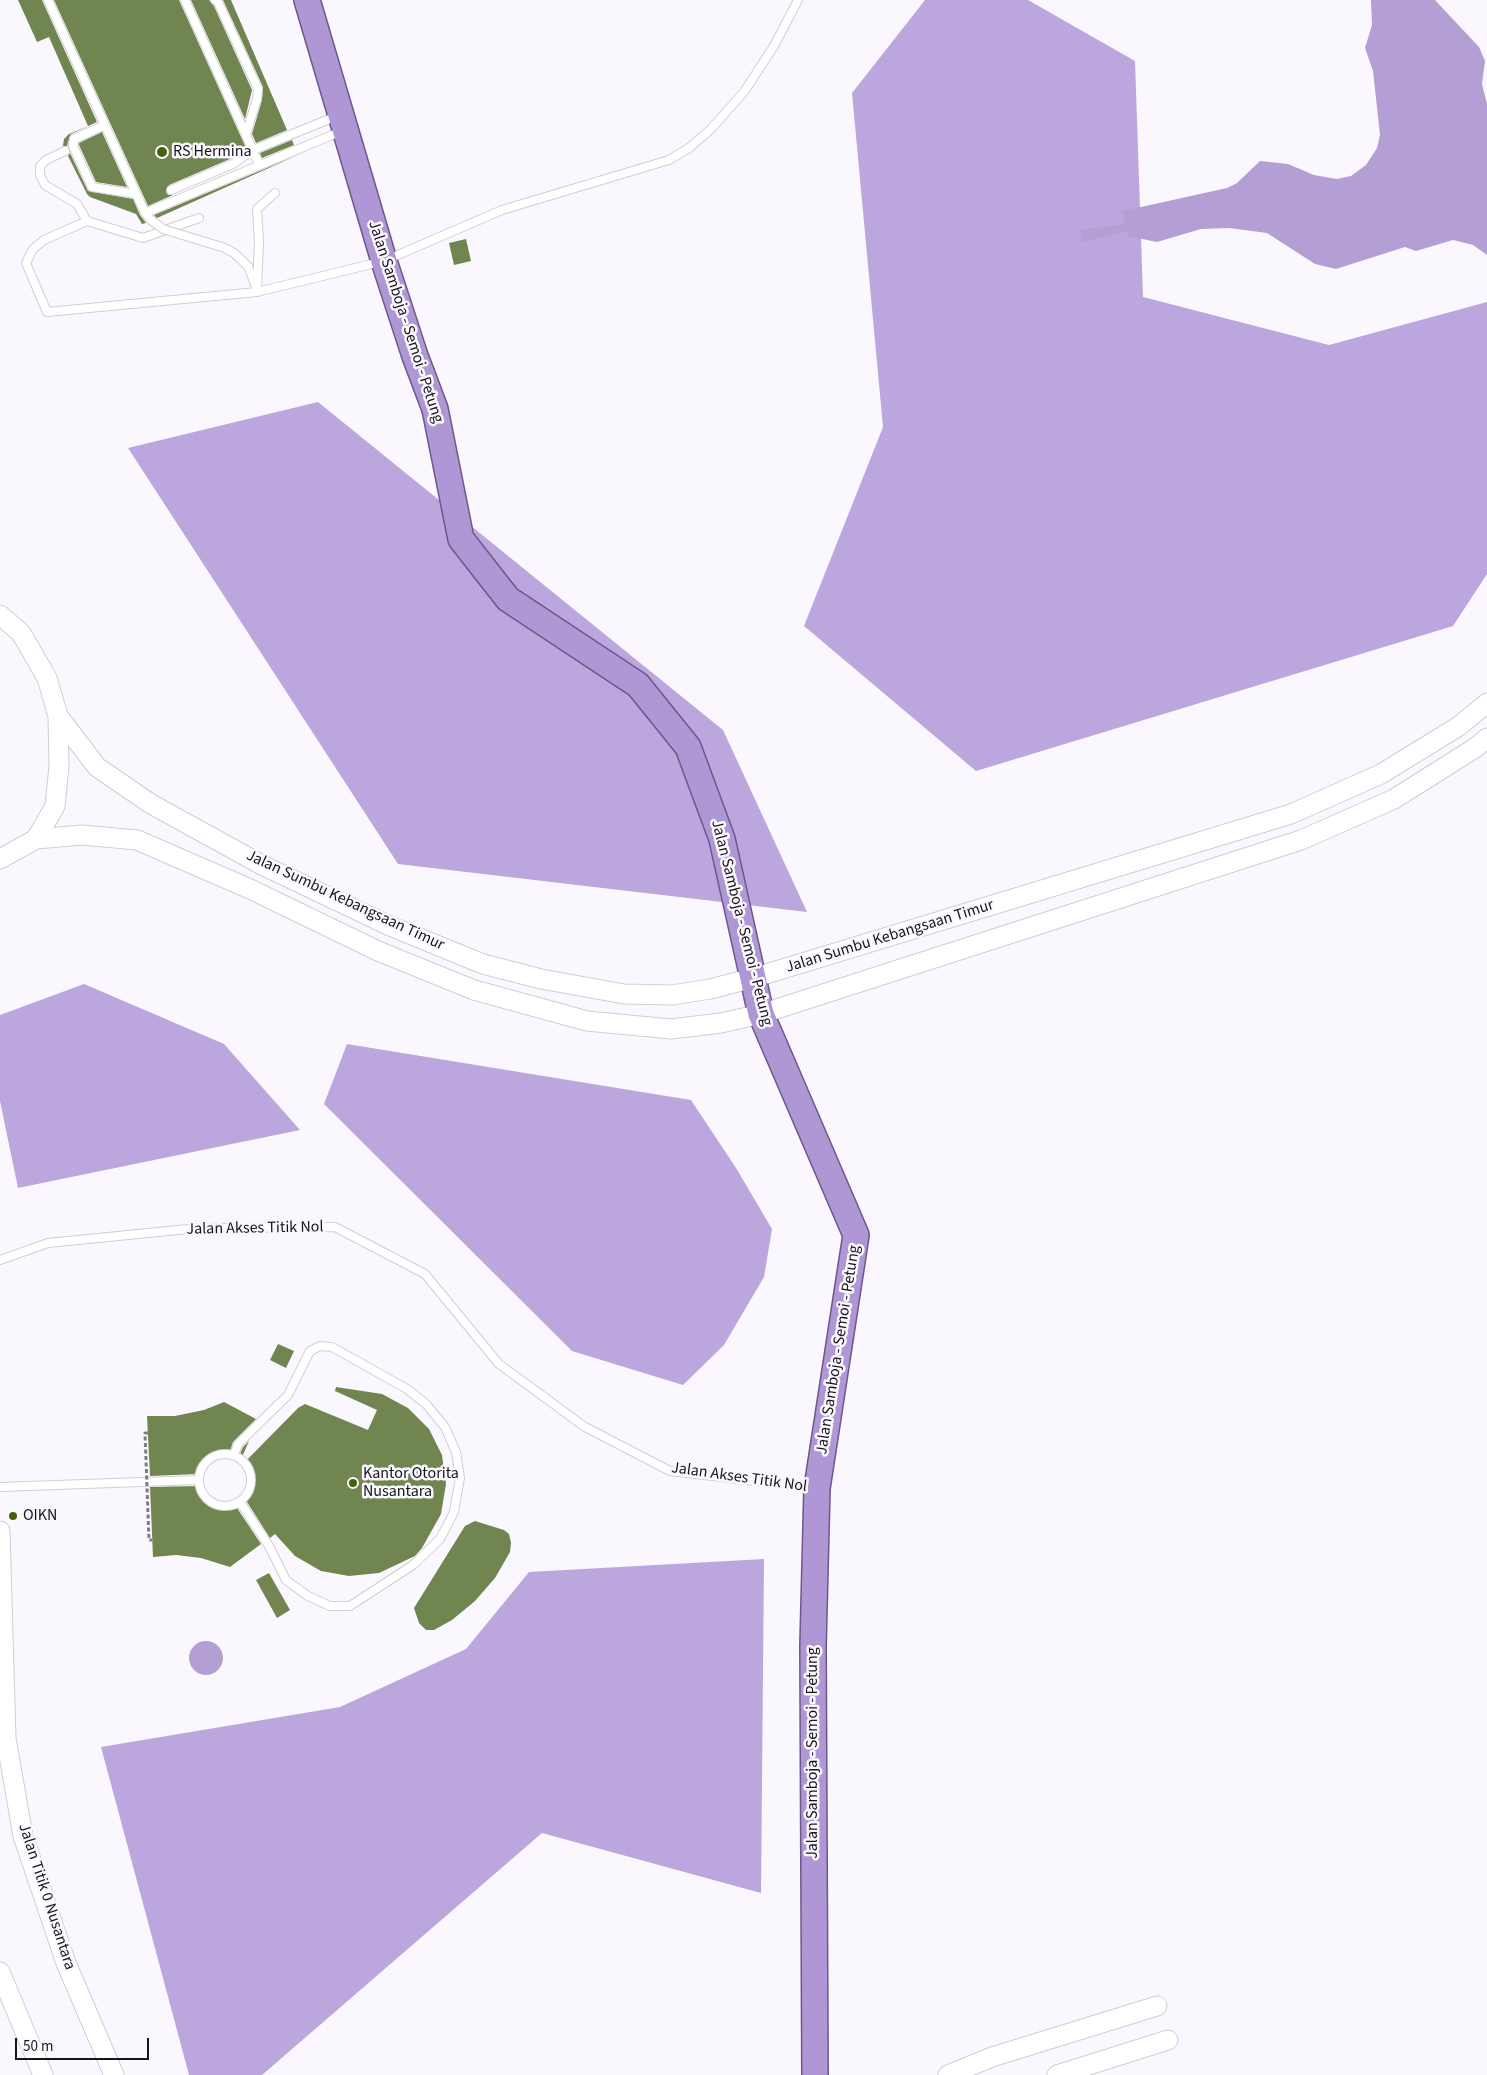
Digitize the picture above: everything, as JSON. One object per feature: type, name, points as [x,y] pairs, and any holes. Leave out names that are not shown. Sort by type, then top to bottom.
[{"type":"highway","name":"Jalan Samboja - Semoi - Petung","points":[[307,0],[336,124],[415,356],[435,409],[461,539],[508,599],[638,684],[688,747],[722,838],[760,1014],[856,1236],[817,1488],[813,1646],[815,2075]]},
{"type":"street","name":"Jalan Sumbu Kebangsaan Timur","points":[[0,615],[21,634],[47,678],[58,716],[59,766],[55,806],[36,839]]},
{"type":"street","name":"Jalan Sumbu Kebangsaan Timur","points":[[58,716],[97,767],[151,804],[262,865],[381,922],[483,964],[541,979],[624,994],[672,995],[710,989],[753,978],[1291,814],[1381,774],[1459,726],[1487,703]]},
{"type":"street","name":"Jalan Sumbu Kebangsaan Timur","points":[[0,859],[36,839],[82,835],[137,840],[250,889],[378,952],[474,990],[587,1021],[672,1029],[721,1023],[760,1014],[1301,840],[1394,799],[1475,748],[1487,738]]},
{"type":"street","name":"Jalan Titik 0 Nusantara","points":[[0,1531],[6,1738],[23,1836],[66,1963],[114,2075]]},
{"type":"street","points":[[0,1972],[43,2075]]},
{"type":"street","points":[[948,2075],[992,2057],[1157,2006]]},
{"type":"street","points":[[1057,2075],[1168,2040]]},
{"type":"lane","points":[[48,0],[145,213],[162,228],[234,253],[248,266],[257,292]]},
{"type":"lane","points":[[185,0],[259,164]]},
{"type":"lane","points":[[215,0],[218,2],[258,89],[257,99],[246,134]]},
{"type":"lane","points":[[87,220],[44,240],[33,249],[26,262],[47,312],[257,292],[384,261],[502,210],[669,160],[689,148],[710,130],[744,92],[774,46],[798,0]]},
{"type":"lane","points":[[172,190],[233,164],[253,150],[289,135],[336,124]]},
{"type":"lane","points":[[145,213],[296,150],[336,124]]},
{"type":"lane","points":[[105,125],[74,139],[73,146],[92,187],[136,194]]},
{"type":"lane","points":[[65,151],[46,160],[40,166],[40,175],[45,185],[77,204],[87,220],[143,238],[199,218]]},
{"type":"lane","points":[[257,292],[259,241],[257,209],[275,193]]},
{"type":"lane","name":"Jalan Akses Titik Nol","points":[[0,1260],[48,1242],[198,1228],[335,1227],[425,1274],[499,1364],[585,1427],[670,1471],[817,1488]]},
{"type":"lane","points":[[234,1455],[238,1444],[288,1395],[310,1351],[320,1346],[332,1347],[407,1389],[426,1404],[445,1427],[456,1452],[460,1478],[454,1512],[440,1539],[413,1565],[350,1606],[330,1606],[308,1596],[286,1580],[269,1546],[240,1502]]},
{"type":"lane","points":[[222,1454],[234,1455],[246,1464],[251,1477],[249,1491],[240,1502],[227,1507],[212,1504],[202,1494],[198,1480],[202,1468],[210,1459],[222,1454]]},
{"type":"lane","points":[[0,1487],[198,1480]]},
{"type":"path","points":[[148,1433],[145,1433],[149,1540],[152,1540]]},
{"type":"shaded area","points":[[925,0],[1028,0],[1135,61],[1143,297],[1329,345],[1487,302],[1487,574],[1453,626],[976,771],[804,626],[883,427],[852,93]]},
{"type":"shaded area","points":[[1371,0],[1435,0],[1479,47],[1485,61],[1482,84],[1487,104],[1487,255],[1473,245],[1453,240],[1416,251],[1405,247],[1336,269],[1315,264],[1267,233],[1229,228],[1201,229],[1157,242],[1128,236],[1126,231],[1083,242],[1080,230],[1124,224],[1123,211],[1227,188],[1237,183],[1260,161],[1288,164],[1314,175],[1337,179],[1351,176],[1366,165],[1377,148],[1380,135],[1373,71],[1365,48],[1372,25]]},
{"type":"shaded area","points":[[318,402],[723,730],[807,912],[398,864],[128,448]]},
{"type":"shaded area","points":[[84,984],[224,1044],[300,1130],[18,1188],[0,1101],[0,1015]]},
{"type":"shaded area","points":[[347,1044],[691,1100],[736,1168],[772,1229],[764,1277],[724,1345],[683,1385],[572,1351],[324,1104]]},
{"type":"shaded area","points":[[764,1559],[761,1893],[542,1833],[262,2075],[189,2075],[101,1747],[340,1707],[466,1649],[529,1572]]},
{"type":"shaded area","points":[[206,1641],[218,1646],[223,1658],[218,1670],[206,1675],[194,1670],[189,1658],[194,1646]]},
{"type":"building","points":[[18,0],[42,0],[97,122],[71,134],[67,146],[63,146],[64,139],[69,134],[88,126],[49,37],[37,42]]},
{"type":"building","points":[[54,0],[179,0],[246,148],[230,159],[169,185],[166,192],[168,195],[173,195],[148,206]]},
{"type":"building","points":[[191,0],[209,0],[214,6],[252,90],[245,119]]},
{"type":"building","points":[[223,0],[231,0],[287,130],[256,143],[252,134],[262,100],[263,87]]},
{"type":"building","points":[[102,132],[127,187],[96,182],[79,145],[79,143]]},
{"type":"building","points":[[292,140],[294,145],[262,158],[260,153]]},
{"type":"building","points":[[70,153],[88,191],[133,199],[146,223],[142,224],[136,214],[90,197],[68,156]]},
{"type":"building","points":[[298,155],[157,218],[154,215]]},
{"type":"building","points":[[466,239],[471,261],[454,265],[449,243]]},
{"type":"building","points":[[278,1344],[294,1351],[286,1368],[270,1360]]},
{"type":"building","name":"Kantor Otorita Nusantara","points":[[336,1387],[382,1394],[408,1408],[429,1429],[442,1455],[446,1484],[441,1514],[422,1548],[415,1556],[379,1573],[349,1576],[321,1571],[295,1556],[275,1534],[270,1538],[245,1499],[240,1496],[246,1489],[247,1477],[242,1465],[298,1408],[305,1404],[368,1430],[377,1410],[335,1391]]},
{"type":"building","points":[[224,1402],[256,1419],[233,1442],[229,1454],[230,1459],[222,1458],[212,1462],[205,1470],[203,1478],[198,1474],[150,1476],[147,1416],[175,1416],[204,1410]]},
{"type":"building","points":[[249,1441],[239,1464],[235,1461]]},
{"type":"building","points":[[203,1482],[206,1492],[214,1500],[226,1503],[235,1500],[235,1505],[261,1544],[230,1567],[201,1558],[176,1555],[153,1557],[150,1487],[198,1486]]},
{"type":"building","points":[[475,1521],[504,1530],[509,1534],[510,1552],[495,1578],[475,1601],[452,1620],[434,1630],[426,1630],[419,1623],[414,1608],[465,1526]]},
{"type":"building","points":[[269,1573],[290,1610],[277,1618],[256,1580]]},
{"type":"place","name":"RS Hermina","points":[[162,152]]},
{"type":"place","name":"Kantor Otorita Nusantara","points":[[353,1483]]},
{"type":"place","name":"OIKN","points":[[13,1516]]}]
